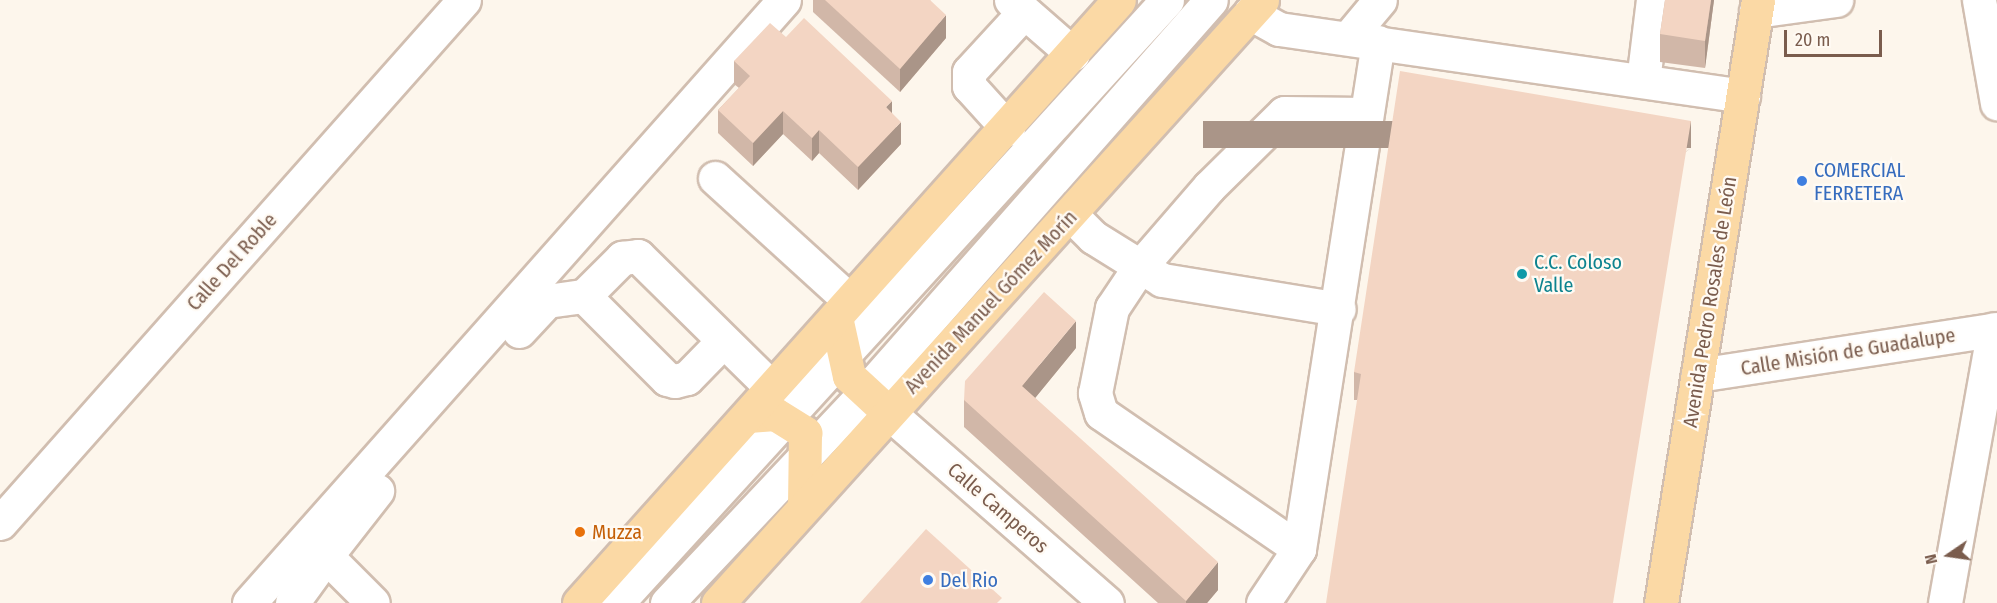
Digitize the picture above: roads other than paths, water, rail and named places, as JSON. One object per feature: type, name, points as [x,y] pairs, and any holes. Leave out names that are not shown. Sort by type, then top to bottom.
[{"type":"main road","points":[[579,603],[748,416],[780,404],[843,309],[1008,129],[1119,0]]},
{"type":"main road","name":"Avenida Pedro Rosales de León","points":[[1660,603],[1757,6]]},
{"type":"main road","name":"Avenida Manuel Gómez Morín","points":[[718,603],[804,505],[876,404],[1071,215],[1256,7]]},
{"type":"main road","points":[[843,309],[843,360],[876,404]]},
{"type":"main road","points":[[780,404],[804,433],[807,450],[804,505]]},
{"type":"street","name":"Calle Del Roble","points":[[0,523],[464,0]]},
{"type":"street","points":[[249,603],[784,0]]},
{"type":"street","points":[[616,603],[780,404],[843,360],[1167,0]]},
{"type":"street","points":[[668,603],[807,450],[876,404],[1211,0]]},
{"type":"street","points":[[1263,603],[1299,549],[1339,309],[1364,114],[1364,39],[1380,0]]},
{"type":"street","points":[[1642,81],[1653,0]]},
{"type":"street","points":[[1757,6],[1836,0]]},
{"type":"street","points":[[1979,0],[1997,103]]},
{"type":"street","points":[[1008,129],[974,93],[969,72],[1018,6],[1072,54]]},
{"type":"street","points":[[1256,7],[1279,29],[1364,39],[1743,96]]},
{"type":"street","points":[[1299,549],[1101,413],[1096,403],[1112,308],[1138,268],[1284,113],[1364,114]]},
{"type":"street","points":[[714,178],[843,309]]},
{"type":"street","points":[[1071,215],[1138,268],[1162,280],[1339,309]]},
{"type":"street","points":[[292,603],[326,556],[547,301],[585,296],[622,258],[639,256],[780,404]]},
{"type":"street","points":[[585,296],[667,379],[687,378],[722,342]]},
{"type":"street","points":[[1945,603],[1996,329]]},
{"type":"street","name":"Calle Misión de Guadalupe","points":[[1698,375],[1996,329]]},
{"type":"street","name":"Calle Camperos","points":[[876,404],[1107,603]]},
{"type":"street","points":[[326,556],[373,603]]},
{"type":"place","name":"COMERCIAL FERRETERA","points":[[1802,181]]},
{"type":"place","name":"C.C. Coloso Valle","points":[[1522,274]]},
{"type":"place","name":"Muzza","points":[[580,532]]},
{"type":"place","name":"Del Rio","points":[[928,580]]}]
